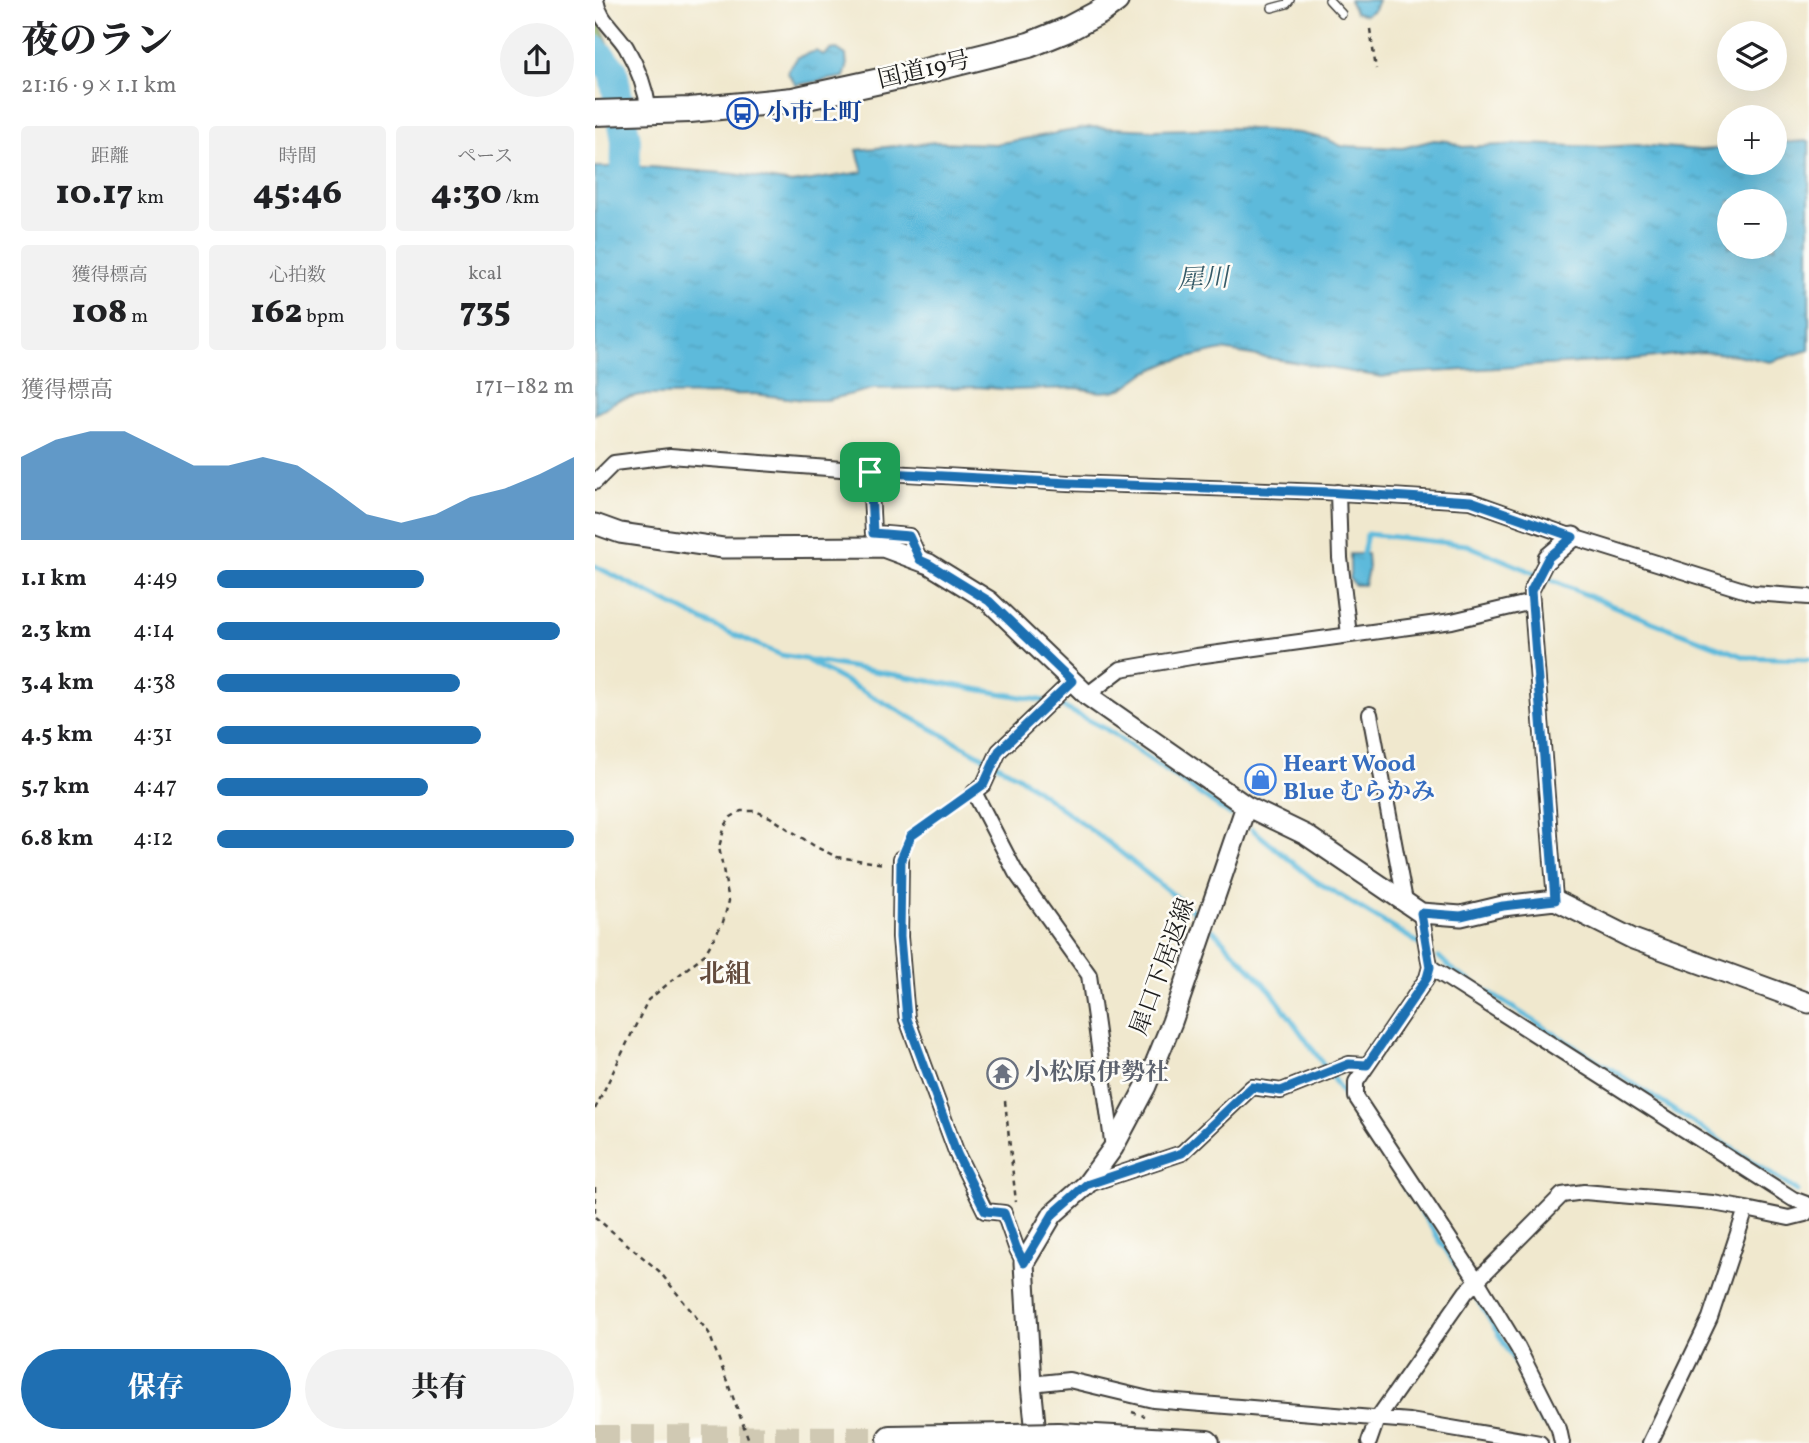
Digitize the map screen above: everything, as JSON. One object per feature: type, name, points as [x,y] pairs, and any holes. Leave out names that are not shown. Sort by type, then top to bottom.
[{"type":"highway","name":"国道19号","points":[[602,112],[690,110],[793,100],[1029,45],[1066,30],[1116,0]]},
{"type":"highway","points":[[890,1438],[1010,1436],[1207,1443]]},
{"type":"main road","points":[[595,524],[620,533],[723,548],[883,547],[920,560],[989,601],[1087,695],[1246,806],[1306,835],[1421,913],[1461,916],[1503,906],[1555,900],[1633,939],[1809,1003]]},
{"type":"main road","points":[[1548,558],[1573,537]]},
{"type":"main road","name":"犀口下居返線","points":[[1024,1263],[1053,1214],[1086,1185],[1113,1148],[1146,1086],[1172,1022],[1246,806]]},
{"type":"main road","points":[[1024,1263],[1031,1384],[1047,1439]]},
{"type":"street","points":[[596,0],[603,18],[626,46],[638,73],[643,111]]},
{"type":"street","points":[[595,482],[614,463],[670,456],[870,472],[1069,483],[1338,492],[1471,501],[1573,537],[1753,593],[1809,597]]},
{"type":"street","points":[[870,472],[873,533],[909,536],[920,560]]},
{"type":"street","points":[[1338,492],[1340,558],[1349,635]]},
{"type":"street","points":[[1548,558],[1531,596],[1555,900]]},
{"type":"street","points":[[1087,695],[1121,670],[1197,656],[1452,621],[1531,596]]},
{"type":"street","points":[[1072,681],[999,751],[984,784],[974,792],[1016,873],[1089,975],[1113,1148]]},
{"type":"street","points":[[1370,715],[1405,901]]},
{"type":"street","points":[[901,859],[900,937],[907,1019],[957,1154],[985,1211],[1004,1213],[1024,1263]]},
{"type":"street","points":[[1421,913],[1430,967],[1427,978],[1356,1082],[1356,1097],[1478,1282],[1518,1348],[1559,1429],[1562,1443]]},
{"type":"street","points":[[1369,1442],[1377,1419],[1466,1292],[1562,1195],[1584,1192],[1713,1203],[1789,1218],[1805,1213],[1809,1206],[1793,1199],[1430,967]]},
{"type":"street","points":[[1086,1185],[1182,1153],[1252,1087],[1281,1091],[1349,1064],[1367,1065]]},
{"type":"street","points":[[1650,1443],[1710,1318],[1746,1209]]},
{"type":"street","points":[[1031,1384],[1069,1380],[1153,1400],[1410,1421],[1540,1443]]},
{"type":"lane","points":[[1272,8],[1287,4],[1290,0]]},
{"type":"lane","points":[[1329,0],[1342,14]]},
{"type":"path","points":[[1370,29],[1376,69]]},
{"type":"path","points":[[595,1109],[648,1000],[705,954],[723,922],[729,901],[719,847],[721,835],[731,817],[741,811],[755,811],[770,817],[816,847],[837,857],[889,864],[901,859],[911,836],[974,792]]},
{"type":"path","points":[[1005,1101],[1016,1201]]},
{"type":"path","points":[[595,1187],[595,1214],[659,1272],[709,1333],[750,1443]]},
{"type":"green space","points":[[595,12],[612,52],[595,59]]},
{"type":"water","points":[[1349,0],[1378,0],[1374,10],[1365,15],[1355,12]]},
{"type":"water","points":[[837,49],[846,55],[847,68],[844,77],[796,85],[787,72],[798,57],[816,51],[824,55]]},
{"type":"water","name":"犀川","points":[[1091,127],[1153,130],[1238,128],[1299,133],[1327,139],[1341,146],[1403,148],[1434,140],[1448,141],[1462,147],[1524,144],[1717,149],[1717,175],[1787,175],[1787,142],[1809,141],[1809,350],[1770,362],[1703,352],[1628,360],[1382,377],[1222,350],[1170,362],[1145,373],[1124,388],[1113,391],[978,387],[873,389],[827,400],[754,394],[640,395],[618,400],[595,414],[595,167],[650,167],[734,174],[792,183],[863,172],[857,150],[936,142],[995,144]]},
{"type":"water","points":[[1350,554],[1367,554],[1368,570],[1364,585],[1354,585],[1350,579]]},
{"type":"waterway","points":[[595,50],[613,71],[626,140],[625,206]]},
{"type":"waterway","points":[[1362,558],[1367,534],[1467,545],[1642,618],[1745,657],[1809,659]]},
{"type":"waterway","points":[[595,566],[710,624],[781,655],[1045,701]]},
{"type":"waterway","points":[[808,661],[1018,776],[1114,847],[1197,914]]},
{"type":"waterway","points":[[1057,704],[1106,729],[1230,815]]},
{"type":"waterway","points":[[1252,829],[1314,880],[1420,944]]},
{"type":"waterway","points":[[1213,930],[1271,991],[1326,1068],[1464,1277],[1521,1372],[1542,1424]]},
{"type":"waterway","points":[[1439,957],[1454,971],[1608,1067],[1797,1191]]},
{"type":"tunnel","points":[[595,1437],[890,1438]]},
{"type":"place","name":"小市上町","points":[[743,114]]},
{"type":"place","name":"Heart Wood Blue むらかみ","points":[[1260,779]]},
{"type":"place","name":"小松原伊勢社","points":[[1002,1074]]},
{"type":"district","name":"北組","points":[[725,975]]},
{"type":"route","points":[[870,472],[1471,501],[1573,537],[1548,558],[1531,591],[1555,900],[1503,906],[1461,916],[1421,913],[1430,967],[1427,978],[1367,1065],[1349,1064],[1281,1091],[1252,1087],[1182,1153],[1086,1185],[1053,1214],[1024,1263],[1004,1213],[985,1211],[957,1154],[907,1019],[900,937],[901,859],[911,836],[984,784],[999,751],[1072,681],[989,601],[920,560],[909,536],[873,533],[870,472]]}]
